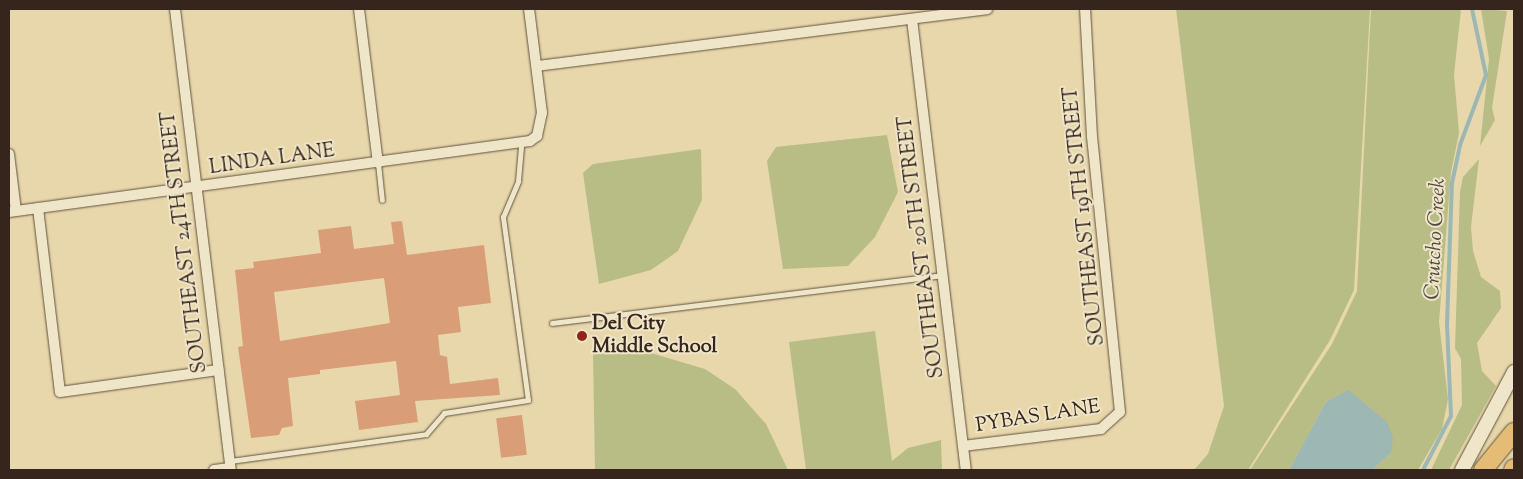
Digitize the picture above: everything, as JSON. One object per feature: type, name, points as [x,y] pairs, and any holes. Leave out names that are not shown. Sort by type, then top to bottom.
[{"type":"highway","points":[[1483,470],[1514,432]]},
{"type":"street","name":"SOUTHEAST 24TH STREET","points":[[175,9],[230,466]]},
{"type":"street","points":[[359,9],[378,163]]},
{"type":"street","points":[[529,9],[536,66],[987,9]]},
{"type":"street","name":"SOUTHEAST 19TH STREET","points":[[1085,9],[1092,137],[1121,400],[1116,419]]},
{"type":"street","name":"SOUTHEAST 20TH STREET","points":[[912,19],[966,470]]},
{"type":"street","name":"LINDA LANE","points":[[12,212],[521,145],[537,136],[542,113],[536,66]]},
{"type":"street","points":[[9,154],[12,212]]},
{"type":"street","points":[[38,208],[60,392],[218,370]]},
{"type":"street","points":[[1462,470],[1514,372]]},
{"type":"street","name":"PYBAS LANE","points":[[964,446],[1101,429],[1116,419]]},
{"type":"street","points":[[214,470],[230,466]]},
{"type":"lane","points":[[230,466],[426,434],[444,413],[528,400],[503,217],[518,182],[521,145]]},
{"type":"lane","points":[[378,163],[382,200]]},
{"type":"lane","points":[[552,323],[943,275]]},
{"type":"green space","points":[[1176,9],[1370,9],[1354,290],[1330,340],[1248,470],[1194,470],[1208,454],[1224,406]]},
{"type":"green space","points":[[1371,9],[1461,9],[1454,75],[1459,133],[1451,172],[1439,322],[1448,399],[1442,429],[1418,470],[1372,470],[1391,453],[1344,394],[1325,403],[1289,470],[1250,470],[1332,344],[1357,291]]},
{"type":"green space","points":[[1481,9],[1507,11],[1492,108],[1495,120],[1480,146],[1489,59]]},
{"type":"green space","points":[[887,135],[898,192],[875,237],[848,266],[783,269],[767,161],[776,147]]},
{"type":"green space","points":[[701,149],[702,200],[678,251],[651,270],[599,284],[583,173],[593,164]]},
{"type":"green space","points":[[1479,159],[1471,227],[1473,251],[1481,277],[1500,291],[1501,308],[1477,343],[1482,371],[1496,386],[1449,470],[1431,470],[1462,405],[1461,359],[1455,348],[1460,192],[1463,177]]},
{"type":"green space","points":[[875,331],[892,461],[908,448],[941,440],[942,470],[806,470],[789,342]]},
{"type":"green space","points":[[644,351],[705,369],[735,389],[766,424],[788,470],[595,470],[593,352]]},
{"type":"water","points":[[1348,390],[1387,422],[1393,438],[1391,453],[1372,470],[1289,470],[1325,403]]},
{"type":"building","points":[[402,221],[407,255],[484,245],[491,303],[458,307],[461,332],[438,335],[440,355],[447,357],[450,384],[498,378],[500,395],[415,401],[418,422],[359,430],[355,401],[400,395],[396,361],[320,370],[320,374],[288,378],[293,426],[282,428],[279,435],[251,438],[238,347],[243,346],[235,270],[254,268],[253,262],[321,253],[318,230],[351,226],[354,249],[394,244],[391,222]],"holes":[[[384,278],[390,323],[280,341],[274,292]]]},
{"type":"building","points":[[522,415],[527,455],[501,458],[496,418]]},
{"type":"waterway","name":"Crutcho Creek","points":[[1423,470],[1451,416],[1447,324],[1452,183],[1460,145],[1486,75],[1472,9]]},
{"type":"place","name":"Del City Middle School","points":[[582,336]]}]
